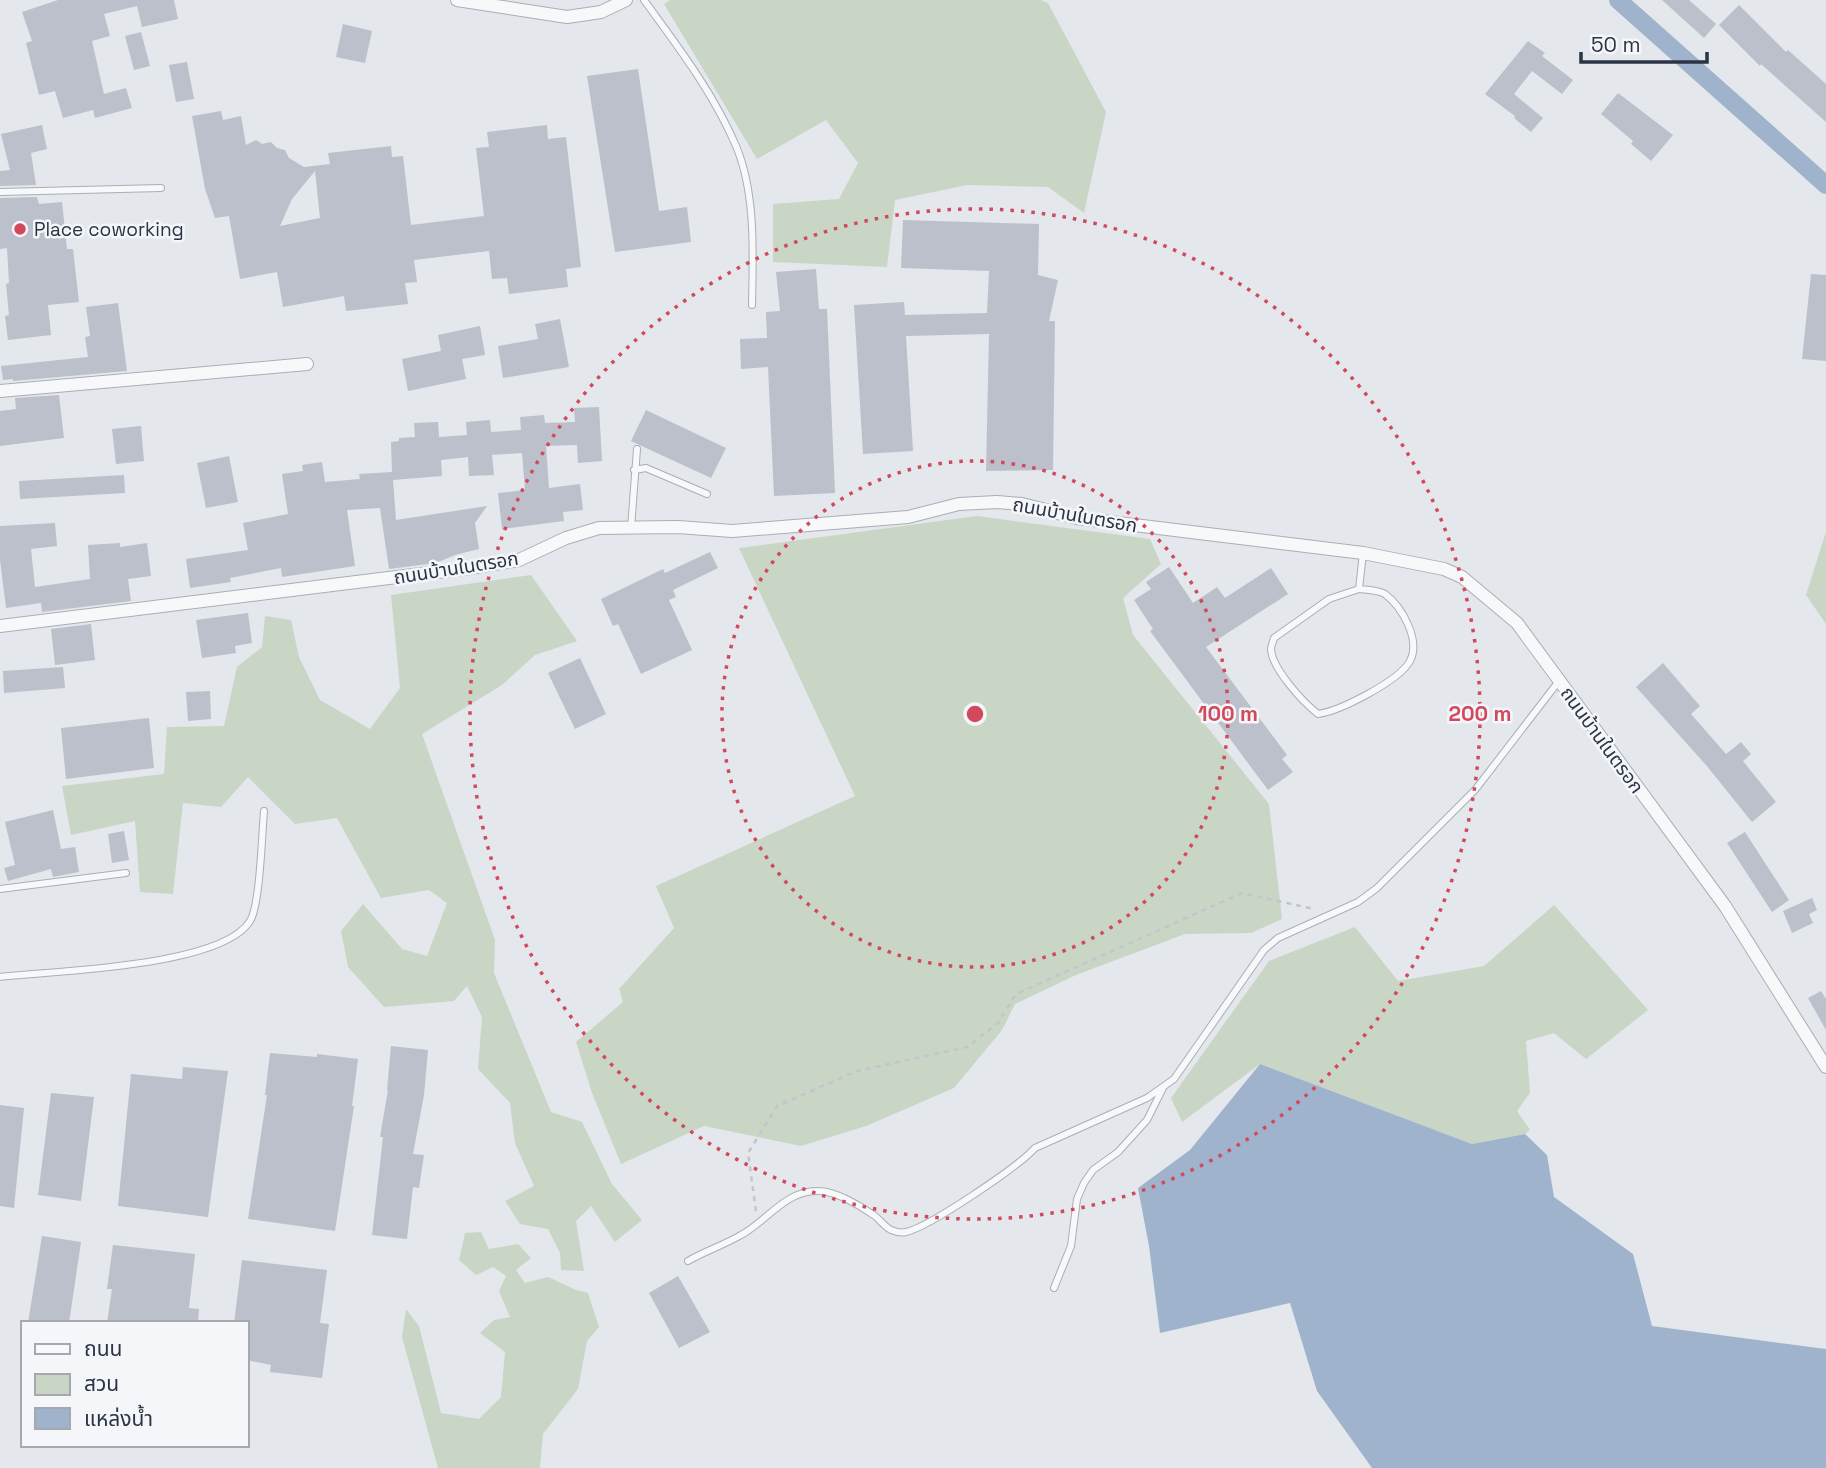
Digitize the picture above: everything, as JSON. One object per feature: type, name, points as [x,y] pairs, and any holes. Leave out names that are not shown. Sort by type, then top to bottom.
[{"type":"street","points":[[457,0],[567,17],[601,12],[626,0]]},
{"type":"street","points":[[0,391],[307,364]]},
{"type":"street","name":"ถนนบ้านในตรอก","points":[[0,626],[519,560],[566,538],[599,528],[678,527],[732,531],[908,517],[959,504],[997,502],[1022,504],[1077,519],[1363,553],[1444,569],[1462,577],[1517,623],[1725,906],[1826,1067]]},
{"type":"lane","points":[[644,0],[701,78],[736,147],[746,186],[754,245],[751,305]]},
{"type":"lane","points":[[0,192],[161,188]]},
{"type":"lane","points":[[631,528],[637,449]]},
{"type":"lane","points":[[634,470],[646,468],[706,494]]},
{"type":"lane","points":[[1359,589],[1363,553]]},
{"type":"lane","points":[[1359,589],[1382,592],[1395,604],[1412,635],[1410,661],[1371,692],[1332,712],[1318,713],[1300,699],[1283,675],[1271,649],[1274,638],[1329,599],[1359,589]]},
{"type":"lane","points":[[688,1261],[758,1225],[792,1196],[818,1190],[846,1199],[889,1229],[905,1233],[923,1225],[1025,1160],[1035,1149],[1147,1098],[1164,1087],[1174,1079],[1264,950],[1278,938],[1358,902],[1407,860],[1475,790],[1559,681]]},
{"type":"lane","points":[[0,977],[169,960],[212,948],[236,936],[251,920],[264,810]]},
{"type":"lane","points":[[0,889],[126,873]]},
{"type":"lane","points":[[1054,1288],[1072,1246],[1077,1199],[1084,1183],[1093,1170],[1118,1152],[1147,1120],[1164,1087]]},
{"type":"path","points":[[758,1225],[748,1153],[777,1106],[857,1072],[967,1047],[998,1023],[1016,994],[1242,893],[1331,913]]},
{"type":"green space","points":[[670,0],[1041,0],[1048,3],[1106,112],[1084,213],[1048,187],[967,185],[895,200],[887,267],[773,262],[773,204],[839,199],[858,163],[826,120],[757,159],[664,4]]},
{"type":"green space","points":[[977,516],[1150,539],[1161,564],[1123,598],[1133,635],[1269,804],[1282,919],[1251,933],[1185,934],[1076,975],[1015,1004],[1002,1030],[954,1088],[866,1126],[801,1146],[704,1126],[621,1164],[592,1093],[576,1042],[623,1002],[619,989],[674,928],[656,886],[855,796],[739,548]]},
{"type":"green space","points":[[1826,532],[1826,624],[1806,595]]},
{"type":"green space","points":[[531,575],[577,641],[535,655],[502,685],[422,734],[495,940],[494,973],[551,1112],[582,1122],[612,1184],[642,1220],[615,1242],[591,1206],[576,1221],[584,1271],[561,1270],[560,1253],[548,1229],[520,1224],[505,1201],[534,1186],[515,1143],[510,1103],[478,1069],[482,1017],[467,986],[454,1001],[384,1007],[348,967],[341,931],[363,904],[402,949],[427,956],[447,903],[429,890],[381,898],[337,818],[295,824],[248,777],[221,807],[183,803],[173,894],[140,892],[135,821],[71,835],[62,786],[164,774],[167,727],[224,726],[237,667],[262,647],[265,616],[291,620],[299,657],[320,700],[370,729],[400,688],[391,595]]},
{"type":"green space","points":[[1554,905],[1648,1010],[1586,1059],[1554,1033],[1526,1041],[1530,1093],[1517,1111],[1530,1130],[1525,1134],[1472,1144],[1260,1064],[1182,1122],[1171,1098],[1269,961],[1355,927],[1398,981],[1484,966]]},
{"type":"green space","points":[[481,1232],[489,1249],[518,1244],[531,1258],[516,1270],[525,1283],[548,1277],[588,1293],[599,1327],[587,1341],[578,1389],[543,1434],[540,1468],[438,1468],[402,1337],[406,1309],[419,1326],[441,1413],[479,1419],[501,1397],[505,1352],[480,1333],[494,1320],[510,1317],[499,1291],[506,1276],[493,1267],[476,1275],[459,1260],[465,1233]]},
{"type":"water","points":[[1260,1064],[1472,1144],[1525,1134],[1547,1155],[1554,1197],[1633,1254],[1652,1326],[1826,1349],[1826,1468],[1372,1468],[1317,1391],[1290,1303],[1160,1333],[1149,1246],[1138,1188],[1190,1150]]},
{"type":"building","points":[[58,0],[174,0],[178,19],[142,27],[137,6],[104,14],[110,36],[92,41],[104,94],[126,88],[132,108],[95,118],[93,110],[63,118],[55,91],[39,95],[26,43],[32,41],[22,12]]},
{"type":"building","points":[[1662,0],[1689,0],[1716,24],[1704,38]]},
{"type":"building","points":[[1739,5],[1786,52],[1788,50],[1826,84],[1826,122],[1761,64],[1760,66],[1719,25]]},
{"type":"building","points":[[343,24],[372,31],[365,63],[336,57]]},
{"type":"building","points":[[141,32],[150,66],[134,70],[125,36]]},
{"type":"building","points":[[1528,41],[1545,53],[1542,56],[1573,80],[1562,94],[1532,71],[1514,94],[1543,118],[1531,132],[1514,118],[1515,116],[1485,94]]},
{"type":"building","points":[[187,62],[194,99],[176,102],[169,65]]},
{"type":"building","points":[[638,69],[659,211],[687,207],[691,242],[615,252],[587,76]]},
{"type":"building","points":[[1618,93],[1673,135],[1651,161],[1631,144],[1633,141],[1601,114]]},
{"type":"building","points":[[221,111],[223,120],[241,116],[246,145],[256,140],[262,144],[271,142],[304,167],[330,164],[328,153],[391,146],[392,157],[403,156],[411,225],[484,216],[476,148],[489,147],[487,132],[547,125],[548,139],[566,137],[581,267],[566,269],[568,287],[509,294],[507,278],[492,279],[489,251],[414,260],[417,282],[405,283],[408,304],[346,311],[344,296],[283,307],[277,272],[240,279],[229,216],[215,218],[205,189],[192,116]],"holes":[[[315,171],[320,218],[280,226],[292,199]]]},
{"type":"building","points":[[42,125],[47,149],[31,153],[36,185],[0,186],[0,171],[10,170],[1,134]]},
{"type":"building","points":[[37,197],[39,204],[62,202],[67,249],[73,249],[79,302],[48,305],[51,335],[8,340],[5,316],[9,315],[6,284],[9,283],[7,248],[0,249],[0,198]]},
{"type":"building","points":[[903,220],[1039,224],[1038,275],[1058,280],[1049,321],[1055,321],[1053,470],[986,471],[989,334],[906,336],[913,451],[863,454],[854,305],[904,302],[905,315],[987,313],[989,271],[901,268]]},
{"type":"building","points":[[816,269],[819,309],[827,309],[835,493],[774,496],[768,367],[741,369],[740,339],[767,338],[766,312],[780,311],[776,272]]},
{"type":"building","points":[[1811,274],[1826,275],[1826,361],[1802,359]]},
{"type":"building","points":[[118,303],[127,371],[3,380],[1,366],[88,357],[85,337],[90,336],[86,307]]},
{"type":"building","points":[[560,319],[569,367],[503,378],[498,346],[538,339],[535,324]]},
{"type":"building","points":[[480,326],[485,355],[462,359],[466,379],[408,391],[402,359],[441,351],[438,335]]},
{"type":"building","points":[[59,395],[64,438],[0,446],[0,411],[16,409],[15,398]]},
{"type":"building","points":[[599,407],[602,461],[578,463],[577,445],[546,446],[549,488],[580,484],[583,510],[563,512],[564,521],[502,529],[498,493],[525,490],[522,453],[492,455],[494,475],[469,476],[468,457],[441,460],[442,476],[393,480],[396,520],[487,506],[475,523],[479,549],[436,563],[389,569],[380,508],[347,510],[355,566],[282,577],[281,568],[230,578],[231,582],[190,588],[186,559],[248,550],[243,523],[288,514],[282,474],[303,471],[302,465],[322,462],[325,482],[360,479],[359,474],[392,472],[391,442],[399,441],[399,438],[415,437],[414,423],[438,422],[439,437],[467,435],[466,422],[490,420],[491,432],[521,430],[520,417],[544,415],[545,423],[575,422],[574,408]]},
{"type":"building","points":[[646,410],[726,448],[711,478],[631,441]]},
{"type":"building","points":[[141,426],[144,461],[116,464],[112,429]]},
{"type":"building","points":[[229,456],[238,502],[206,508],[197,463]]},
{"type":"building","points":[[124,475],[125,493],[20,499],[19,481]]},
{"type":"building","points":[[55,523],[57,546],[31,549],[35,587],[90,579],[88,545],[120,543],[120,547],[147,543],[151,576],[128,579],[131,601],[42,612],[41,603],[6,608],[0,560],[0,526]]},
{"type":"building","points":[[710,552],[718,568],[673,590],[676,597],[669,600],[692,650],[641,674],[618,624],[613,626],[601,599],[663,569],[665,573]]},
{"type":"building","points":[[1169,567],[1193,603],[1217,587],[1225,598],[1271,568],[1288,594],[1206,647],[1287,755],[1282,759],[1293,772],[1268,790],[1150,631],[1153,629],[1134,600],[1151,589],[1146,582]]},
{"type":"building","points":[[248,613],[252,643],[235,646],[236,653],[202,658],[196,620]]},
{"type":"building","points":[[91,624],[95,660],[55,665],[51,629]]},
{"type":"building","points":[[580,658],[606,714],[575,729],[548,673]]},
{"type":"building","points":[[1663,663],[1700,706],[1691,714],[1726,754],[1741,742],[1751,754],[1743,761],[1776,802],[1752,822],[1706,765],[1636,687]]},
{"type":"building","points":[[63,667],[65,688],[4,693],[3,671]]},
{"type":"building","points":[[210,691],[211,719],[188,721],[186,692]]},
{"type":"building","points":[[149,718],[154,768],[66,779],[61,728]]},
{"type":"building","points":[[53,810],[61,849],[75,847],[79,872],[53,877],[51,869],[8,881],[4,868],[15,865],[5,822]]},
{"type":"building","points":[[124,831],[129,860],[112,863],[108,834]]},
{"type":"building","points":[[1745,832],[1789,900],[1772,912],[1727,843]]},
{"type":"building","points":[[1812,898],[1817,910],[1809,914],[1813,923],[1792,933],[1783,911]]},
{"type":"building","points":[[1821,991],[1826,999],[1826,1030],[1808,998]]},
{"type":"building","points":[[391,1046],[428,1050],[424,1095],[413,1154],[424,1155],[419,1188],[413,1187],[407,1239],[372,1235]]},
{"type":"building","points":[[270,1053],[317,1057],[317,1054],[358,1059],[354,1106],[335,1231],[248,1219],[267,1095]]},
{"type":"building","points":[[183,1067],[228,1071],[208,1217],[118,1206],[131,1074],[182,1079]]},
{"type":"building","points":[[51,1093],[94,1097],[81,1201],[38,1195]]},
{"type":"building","points":[[0,1105],[24,1108],[14,1208],[0,1206]]},
{"type":"building","points":[[42,1236],[81,1242],[69,1321],[28,1321]]},
{"type":"building","points":[[113,1245],[195,1254],[189,1308],[199,1309],[198,1321],[107,1321],[112,1289],[107,1289]]},
{"type":"building","points":[[242,1260],[327,1270],[320,1323],[329,1324],[322,1378],[270,1372],[271,1365],[248,1360],[248,1321],[234,1321]]},
{"type":"building","points":[[678,1276],[710,1332],[679,1348],[649,1293]]},
{"type":"waterway","points":[[1618,0],[1826,185]]},
{"type":"place","name":"Place coworking","points":[[20,229]]}]
